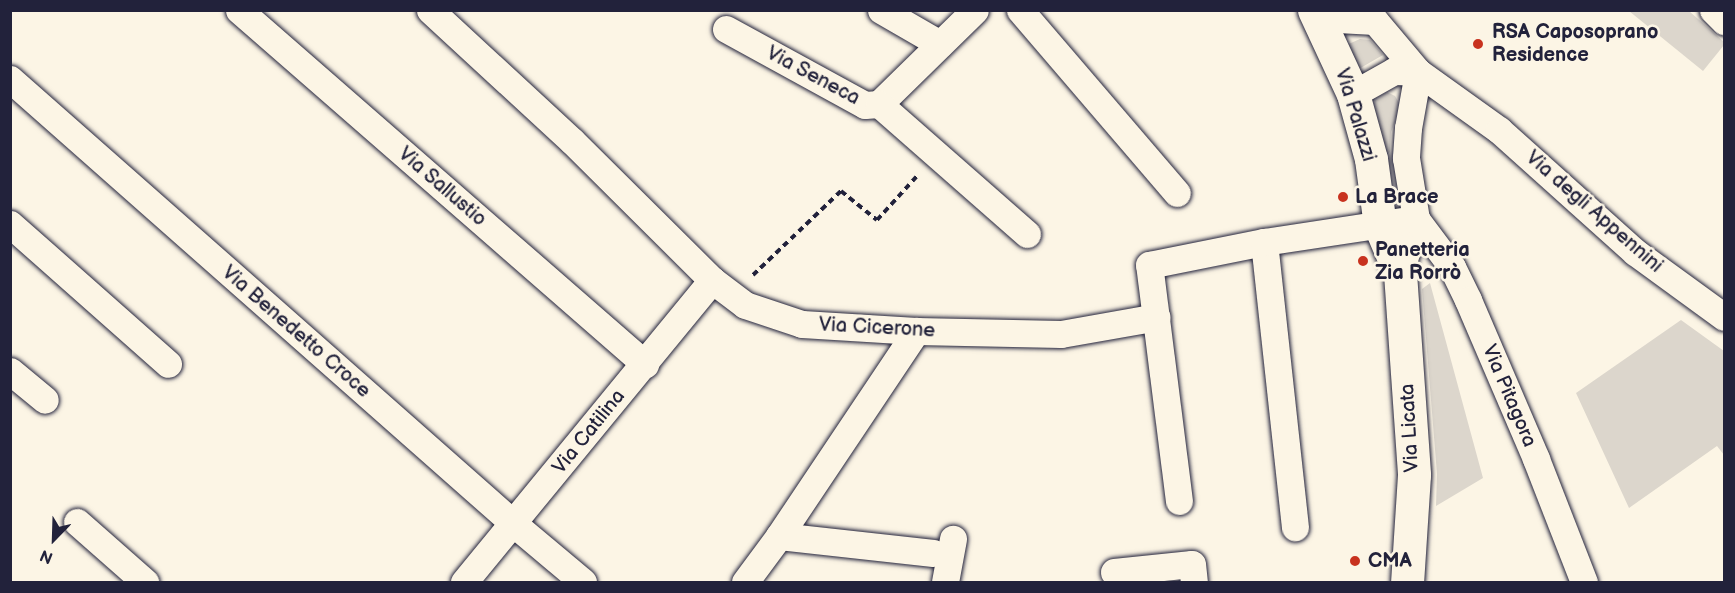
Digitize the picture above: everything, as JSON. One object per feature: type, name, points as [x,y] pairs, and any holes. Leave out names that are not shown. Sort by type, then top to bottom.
[{"type":"street","name":"Via Sallustio","points":[[239,10],[645,364]]},
{"type":"street","name":"Via Cicerone","points":[[430,10],[572,141],[721,288],[745,305],[802,324],[916,331],[1061,334],[1157,317]]},
{"type":"street","points":[[881,10],[940,44]]},
{"type":"street","name":"Via Seneca","points":[[726,29],[865,105],[879,104],[975,10]]},
{"type":"street","points":[[1020,10],[1177,193]]},
{"type":"street","points":[[1713,10],[1725,21]]},
{"type":"street","points":[[1316,14],[1380,16]]},
{"type":"street","name":"Via Palazzi","points":[[1316,14],[1353,94],[1371,159],[1380,226],[1400,273]]},
{"type":"street","name":"Via degli Appennini","points":[[1380,16],[1418,72],[1466,103],[1635,252],[1722,308]]},
{"type":"street","points":[[1353,94],[1394,71],[1418,72],[1408,128],[1406,158],[1416,219],[1400,273]]},
{"type":"street","name":"Via Benedetto Croce","points":[[10,79],[514,524],[584,582]]},
{"type":"street","points":[[879,104],[1027,234]]},
{"type":"street","points":[[1179,501],[1149,266],[1264,242],[1416,219]]},
{"type":"street","name":"Via Pitagora","points":[[1416,219],[1452,267],[1468,300],[1536,459],[1584,582]]},
{"type":"street","points":[[10,224],[168,363]]},
{"type":"street","points":[[1264,242],[1295,527]]},
{"type":"street","name":"Via Licata","points":[[1400,273],[1414,476],[1407,582]]},
{"type":"street","name":"Via Catilina","points":[[464,582],[645,364],[721,288]]},
{"type":"street","points":[[745,582],[779,536],[916,331]]},
{"type":"street","points":[[10,371],[45,400]]},
{"type":"street","points":[[77,522],[145,582]]},
{"type":"street","points":[[779,536],[943,546],[945,582]]},
{"type":"street","points":[[1113,572],[1192,564],[1194,582]]},
{"type":"path","points":[[721,288],[841,190],[877,220],[937,155]]},
{"type":"shaded area","points":[[1629,11],[1689,11],[1724,42],[1724,45],[1703,71]]},
{"type":"shaded area","points":[[1360,39],[1370,40],[1383,55],[1357,70],[1344,46]]},
{"type":"shaded area","points":[[1387,92],[1395,96],[1399,103],[1398,114],[1391,132],[1390,152],[1384,156],[1371,112],[1376,98]]},
{"type":"shaded area","points":[[1430,283],[1483,478],[1436,506],[1437,474],[1422,289]]},
{"type":"shaded area","points":[[1681,320],[1724,351],[1724,455],[1717,446],[1629,508],[1576,393]]},
{"type":"place","name":"RSA Caposoprano Residence","points":[[1478,44]]},
{"type":"place","name":"La Brace","points":[[1343,197]]},
{"type":"place","name":"Panetteria Zia Rorrò","points":[[1363,261]]},
{"type":"place","name":"CMA","points":[[1355,561]]}]
